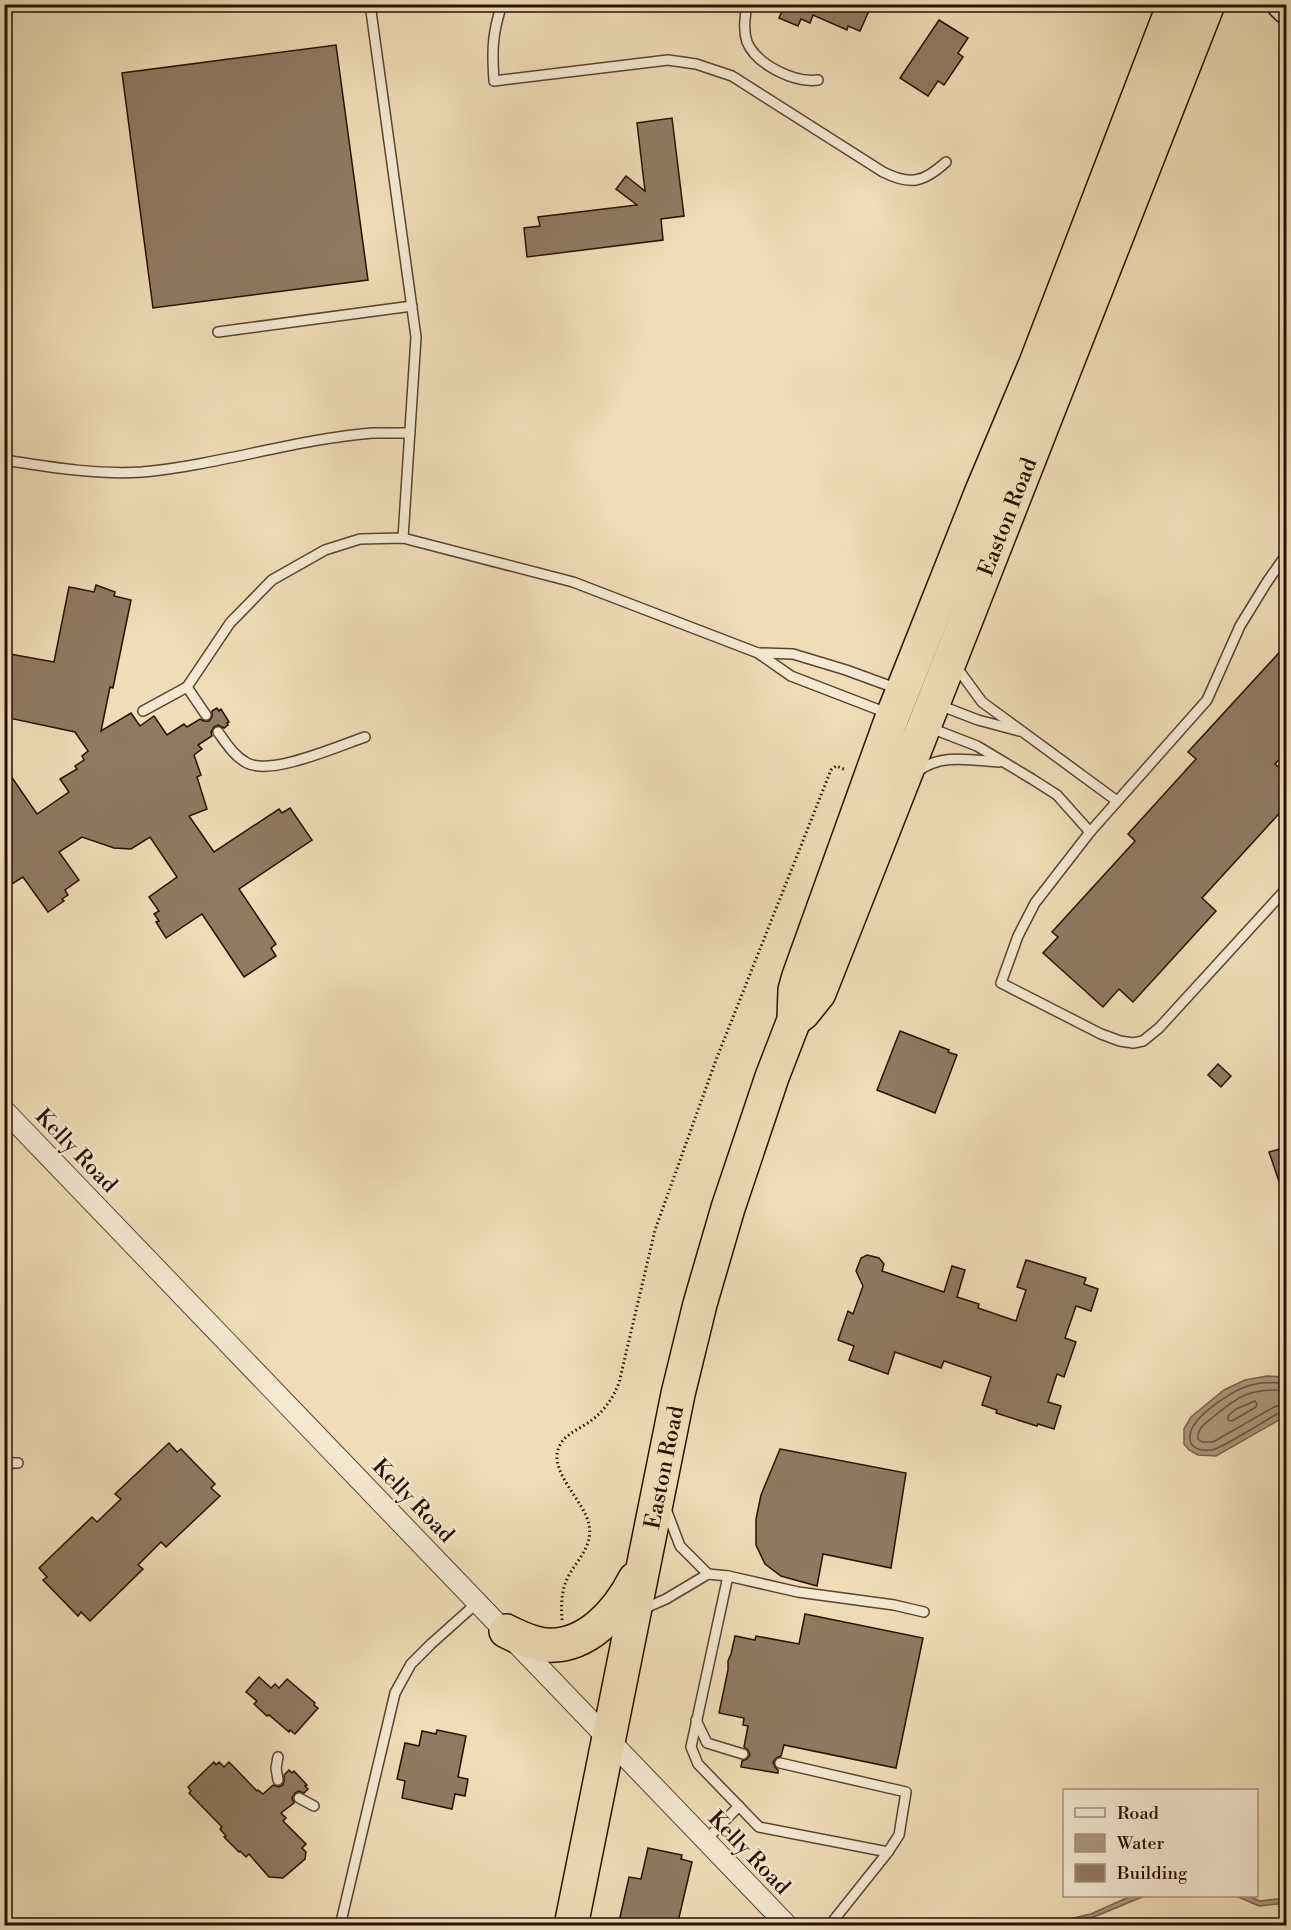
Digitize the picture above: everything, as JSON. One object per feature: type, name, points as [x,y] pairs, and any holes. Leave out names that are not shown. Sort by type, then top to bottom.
[{"type":"highway","name":"Easton Road","points":[[571,1926],[678,1394],[700,1304],[728,1208],[772,1077],[794,1020],[795,990],[799,976],[913,709],[982,491],[1036,363],[1174,4]]},
{"type":"highway","name":"Easton Road","points":[[794,1020],[804,1013],[819,993],[827,976],[898,791],[913,709],[951,658],[1208,4]]},
{"type":"highway","points":[[506,1631],[520,1638],[545,1645],[573,1642],[601,1625],[613,1612],[632,1585],[643,1564]]},
{"type":"main road","points":[[1280,4],[1287,10]]},
{"type":"street","name":"Kelly Road","points":[[4,1110],[788,1926]]},
{"type":"lane","points":[[370,4],[416,337],[403,538]]},
{"type":"lane","points":[[502,4],[496,22],[492,48],[494,81],[668,60],[696,64],[732,76],[896,179],[917,181],[932,175],[946,162]]},
{"type":"lane","points":[[747,4],[744,24],[747,42],[759,59],[806,82],[818,81]]},
{"type":"lane","points":[[218,332],[412,306]]},
{"type":"lane","points":[[4,460],[102,472],[142,471],[336,438],[373,433],[410,433]]},
{"type":"lane","points":[[143,711],[187,687],[230,623],[272,580],[325,550],[360,538],[403,538],[573,582],[758,653],[791,676],[913,709],[978,720],[1019,731]]},
{"type":"lane","points":[[1287,555],[1240,626],[1207,700],[1090,832],[1035,903],[1018,936],[1001,983],[1101,1034],[1120,1041],[1133,1043],[1143,1041],[1151,1036],[1287,889]]},
{"type":"lane","points":[[758,653],[794,654],[846,670],[1032,778],[1057,795],[1090,832]]},
{"type":"lane","points":[[951,658],[982,702],[1117,801]]},
{"type":"lane","points":[[187,687],[206,715]]},
{"type":"lane","points":[[218,732],[232,752],[247,764],[263,767],[282,765],[364,737]]},
{"type":"lane","points":[[898,791],[920,770],[936,762],[952,758],[1002,762]]},
{"type":"lane","points":[[4,1463],[18,1463]]},
{"type":"lane","points":[[658,1490],[680,1546],[708,1574]]},
{"type":"lane","points":[[634,1614],[666,1599],[708,1574],[728,1576],[798,1592],[894,1605],[924,1612]]},
{"type":"lane","points":[[728,1576],[696,1720],[692,1747],[698,1764],[759,1827],[888,1852]]},
{"type":"lane","points":[[340,1926],[395,1693],[411,1664],[478,1602]]},
{"type":"lane","points":[[696,1720],[707,1743],[743,1754]]},
{"type":"lane","points":[[278,1757],[276,1768],[279,1780]]},
{"type":"lane","points":[[780,1763],[906,1792],[899,1835],[829,1926]]},
{"type":"lane","points":[[299,1798],[314,1806]]},
{"type":"lane","points":[[706,1840],[739,1806]]},
{"type":"path","points":[[563,1624],[561,1602],[563,1590],[569,1575],[584,1553],[590,1533],[589,1522],[584,1511],[562,1475],[557,1462],[557,1453],[560,1445],[576,1430],[600,1413],[613,1396],[619,1383],[655,1230],[716,1060],[831,770],[836,766],[846,770]]},
{"type":"water","points":[[1267,1376],[1286,1377],[1286,1416],[1216,1456],[1198,1455],[1189,1450],[1184,1444],[1184,1429],[1191,1417],[1224,1390],[1245,1380]]},
{"type":"water","points":[[1129,1897],[1143,1897],[1084,1920],[1058,1925],[1043,1925],[1091,1914]]},
{"type":"water","points":[[1238,1897],[1250,1897],[1260,1901],[1286,1898],[1286,1903],[1259,1906]]},
{"type":"building","points":[[768,4],[872,4],[860,31],[848,26],[847,30],[813,15],[810,23],[801,19],[798,26],[779,18],[782,11]]},
{"type":"building","points":[[939,20],[968,38],[958,53],[963,57],[944,85],[938,81],[928,96],[900,78]]},
{"type":"building","points":[[336,45],[368,280],[153,308],[122,73]]},
{"type":"building","points":[[672,118],[684,216],[661,219],[663,240],[527,257],[524,228],[540,226],[538,217],[637,205],[616,189],[626,176],[645,191],[637,123]]},
{"type":"building","points":[[96,585],[115,592],[114,596],[131,600],[113,688],[110,687],[101,731],[131,713],[140,726],[154,716],[167,735],[184,724],[187,727],[200,719],[209,721],[212,711],[217,708],[219,711],[221,709],[229,722],[228,725],[224,728],[218,725],[214,727],[211,732],[212,736],[198,745],[202,749],[194,755],[201,775],[197,777],[207,809],[189,816],[214,852],[279,809],[282,813],[290,808],[312,840],[239,889],[276,944],[271,948],[276,956],[244,977],[202,914],[166,938],[156,922],[159,921],[154,914],[159,911],[149,897],[177,877],[150,837],[131,849],[114,848],[82,837],[59,852],[79,880],[65,890],[68,895],[62,899],[64,901],[48,912],[23,877],[4,889],[4,766],[37,814],[69,792],[60,779],[77,769],[75,766],[84,760],[82,756],[88,751],[75,732],[4,717],[4,653],[54,662],[69,587],[94,592]]},
{"type":"building","points":[[1287,644],[1287,751],[1275,764],[1287,774],[1287,805],[1202,898],[1216,911],[1133,1002],[1119,989],[1103,1007],[1043,953],[1058,937],[1052,932],[1135,841],[1128,834],[1196,759],[1188,752]]},
{"type":"building","points":[[900,1031],[957,1055],[935,1113],[877,1090]]},
{"type":"building","points":[[1218,1064],[1231,1076],[1221,1087],[1208,1075]]},
{"type":"building","points":[[1287,1147],[1287,1196],[1284,1196],[1269,1152]]},
{"type":"building","points":[[867,1255],[879,1258],[884,1264],[882,1271],[944,1292],[952,1266],[965,1270],[957,1297],[979,1304],[978,1308],[1016,1321],[1026,1290],[1017,1287],[1026,1260],[1086,1278],[1084,1284],[1098,1289],[1091,1311],[1076,1306],[1065,1338],[1076,1342],[1064,1377],[1057,1374],[1048,1402],[1061,1406],[1054,1429],[996,1413],[997,1410],[982,1405],[991,1377],[944,1361],[941,1368],[895,1352],[888,1374],[849,1360],[854,1346],[838,1340],[848,1311],[853,1314],[863,1286],[856,1271],[861,1258]]},
{"type":"building","points":[[169,1443],[177,1452],[181,1449],[215,1484],[211,1488],[220,1496],[166,1547],[161,1542],[138,1565],[143,1569],[90,1621],[81,1612],[78,1616],[43,1580],[47,1577],[39,1568],[92,1517],[97,1522],[121,1499],[115,1494]]},
{"type":"building","points":[[780,1449],[906,1473],[891,1568],[823,1554],[817,1586],[781,1576],[765,1564],[756,1545],[756,1519],[761,1495]]},
{"type":"building","points":[[805,1614],[923,1638],[896,1768],[784,1745],[781,1756],[773,1762],[778,1773],[741,1767],[742,1761],[750,1755],[744,1747],[748,1726],[743,1725],[744,1718],[719,1713],[735,1636],[755,1640],[756,1636],[799,1644]]},
{"type":"building","points":[[259,1677],[271,1688],[275,1684],[279,1688],[287,1679],[315,1703],[314,1705],[318,1708],[295,1734],[290,1730],[289,1732],[269,1715],[267,1716],[254,1704],[257,1701],[246,1692]]},
{"type":"building","points":[[437,1730],[466,1736],[458,1777],[468,1779],[465,1796],[455,1794],[452,1809],[402,1798],[405,1781],[397,1779],[405,1743],[419,1746],[422,1731],[436,1734]]},
{"type":"building","points":[[214,1762],[216,1765],[219,1762],[224,1767],[229,1762],[257,1791],[263,1794],[273,1785],[279,1787],[283,1785],[284,1775],[289,1770],[292,1773],[294,1771],[307,1785],[305,1786],[308,1789],[304,1793],[299,1791],[295,1793],[292,1798],[294,1803],[281,1813],[286,1818],[283,1821],[306,1844],[302,1848],[306,1852],[305,1859],[283,1878],[269,1877],[249,1854],[246,1857],[239,1852],[224,1837],[226,1836],[220,1829],[222,1827],[189,1793],[191,1791],[188,1787]]},
{"type":"building","points":[[648,1848],[682,1855],[681,1859],[692,1862],[677,1926],[618,1926],[629,1877],[641,1879]]}]
